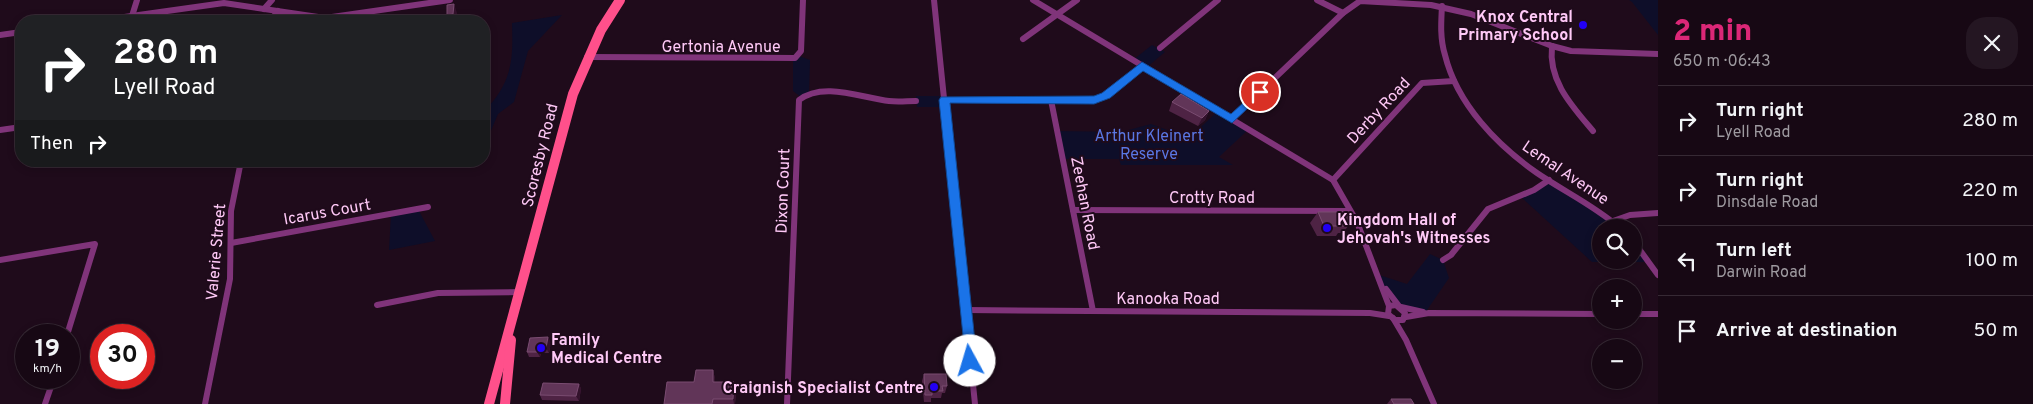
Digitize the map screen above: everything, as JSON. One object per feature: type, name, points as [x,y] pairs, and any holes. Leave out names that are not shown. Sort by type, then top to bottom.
[{"type":"main road","name":"Scoresby Road","points":[[489,404],[512,326],[570,100],[586,58],[620,0]]},
{"type":"main road","name":"Scoresby Road","points":[[506,401],[512,326]]},
{"type":"street","points":[[132,15],[138,0]]},
{"type":"street","points":[[264,8],[272,0]]},
{"type":"street","points":[[346,15],[414,3],[450,0]]},
{"type":"street","name":"Gertonia Avenue","points":[[586,58],[795,58],[801,53],[803,0]]},
{"type":"street","points":[[934,0],[975,404]]},
{"type":"street","points":[[1034,0],[1333,180],[1342,192],[1384,286],[1405,318],[1406,340]]},
{"type":"street","points":[[1023,39],[1078,0]]},
{"type":"street","points":[[1160,48],[1218,0]]},
{"type":"street","points":[[1317,0],[1344,14]]},
{"type":"street","points":[[1232,119],[1360,1],[1390,1],[1442,6],[1471,14],[1552,46],[1579,52],[1658,54]]},
{"type":"street","points":[[139,15],[224,3],[303,15]]},
{"type":"street","name":"Lemal Avenue","points":[[1442,6],[1439,28],[1440,41],[1454,80],[1473,110],[1496,139],[1520,160],[1549,180],[1589,203],[1610,219]]},
{"type":"street","points":[[275,15],[278,11]]},
{"type":"street","points":[[0,35],[15,33]]},
{"type":"street","points":[[1552,46],[1551,56],[1558,81],[1574,108],[1593,131]]},
{"type":"street","points":[[944,100],[1090,100],[1103,97],[1142,66]]},
{"type":"street","name":"Derby Road","points":[[1333,180],[1422,83],[1432,80],[1454,80]]},
{"type":"street","name":"Dixon Court","points":[[788,404],[799,100],[807,93],[852,93],[888,101],[916,102]]},
{"type":"street","name":"Zeehan Road","points":[[1051,100],[1093,311]]},
{"type":"street","points":[[0,130],[15,128]]},
{"type":"street","name":"Valerie Street","points":[[205,404],[230,279],[232,206],[240,167]]},
{"type":"street","points":[[1443,260],[1451,255],[1488,209],[1534,190],[1549,180]]},
{"type":"street","name":"Icarus Court","points":[[231,242],[428,207]]},
{"type":"street","name":"Crotty Road","points":[[1073,210],[1350,211]]},
{"type":"street","points":[[1619,219],[1630,215],[1658,213]]},
{"type":"street","points":[[0,260],[95,244],[70,324]]},
{"type":"street","points":[[1642,253],[1658,275]]},
{"type":"street","points":[[1384,286],[1389,313],[1406,340],[1434,404]]},
{"type":"street","points":[[377,305],[438,293],[521,292]]},
{"type":"street","points":[[1389,313],[1399,307],[1429,313],[1592,314]]},
{"type":"street","name":"Kanooka Road","points":[[966,310],[1389,313]]},
{"type":"street","points":[[1389,313],[1405,318],[1429,313]]},
{"type":"street","points":[[1642,314],[1658,314]]},
{"type":"street","points":[[45,404],[50,389]]},
{"type":"green space","points":[[1629,0],[1658,0],[1658,35],[1632,2]]},
{"type":"green space","points":[[562,15],[528,51],[514,102],[498,114],[490,133],[490,105],[503,86],[510,67],[512,23]]},
{"type":"green space","points":[[1152,45],[1165,52],[1146,68],[1133,60]]},
{"type":"green space","points":[[799,56],[810,60],[809,93],[801,97],[793,91],[793,58]]},
{"type":"green space","points":[[916,96],[944,96],[945,107],[917,107]]},
{"type":"green space","name":"Arthur Kleinert Reserve","points":[[1218,111],[1249,129],[1219,157],[1233,165],[1121,165],[1119,159],[1063,159],[1057,131],[1121,132],[1151,124],[1189,138]]},
{"type":"green space","points":[[1549,180],[1608,219],[1592,219],[1592,262],[1520,196]]},
{"type":"green space","points":[[418,209],[435,241],[389,250],[391,214]]},
{"type":"green space","points":[[1642,253],[1649,262],[1642,262]]},
{"type":"green space","points":[[1430,254],[1443,260],[1449,278],[1425,313],[1400,307],[1384,286],[1379,275],[1407,284]]},
{"type":"building","points":[[454,4],[453,14],[447,15],[447,5]]},
{"type":"building","points":[[1181,94],[1209,111],[1202,118],[1172,102]]},
{"type":"building","points":[[1318,212],[1347,212],[1351,222],[1342,222],[1344,226],[1324,226]]},
{"type":"building","points":[[548,337],[546,348],[538,348],[537,352],[527,352],[530,338]]},
{"type":"building","points":[[696,370],[713,370],[713,382],[734,382],[733,399],[713,399],[712,404],[664,404],[667,382],[694,382]]},
{"type":"building","points":[[924,374],[946,374],[947,386],[942,386],[943,391],[932,391],[932,395],[925,395]]},
{"type":"building","points":[[543,383],[579,384],[576,396],[540,395]]},
{"type":"building","points":[[1391,399],[1411,399],[1414,404],[1394,404]]},
{"type":"place","name":"Knox Central Primary School","points":[[1583,25]]},
{"type":"place","name":"Kingdom Hall of Jehovah's Witnesses","points":[[1327,228]]},
{"type":"place","name":"Family Medical Centre","points":[[541,348]]},
{"type":"place","name":"Craignish Specialist Centre","points":[[934,387]]},
{"type":"route","points":[[970,361],[944,100],[1094,100],[1106,96],[1142,66],[1232,119],[1260,92]]}]
